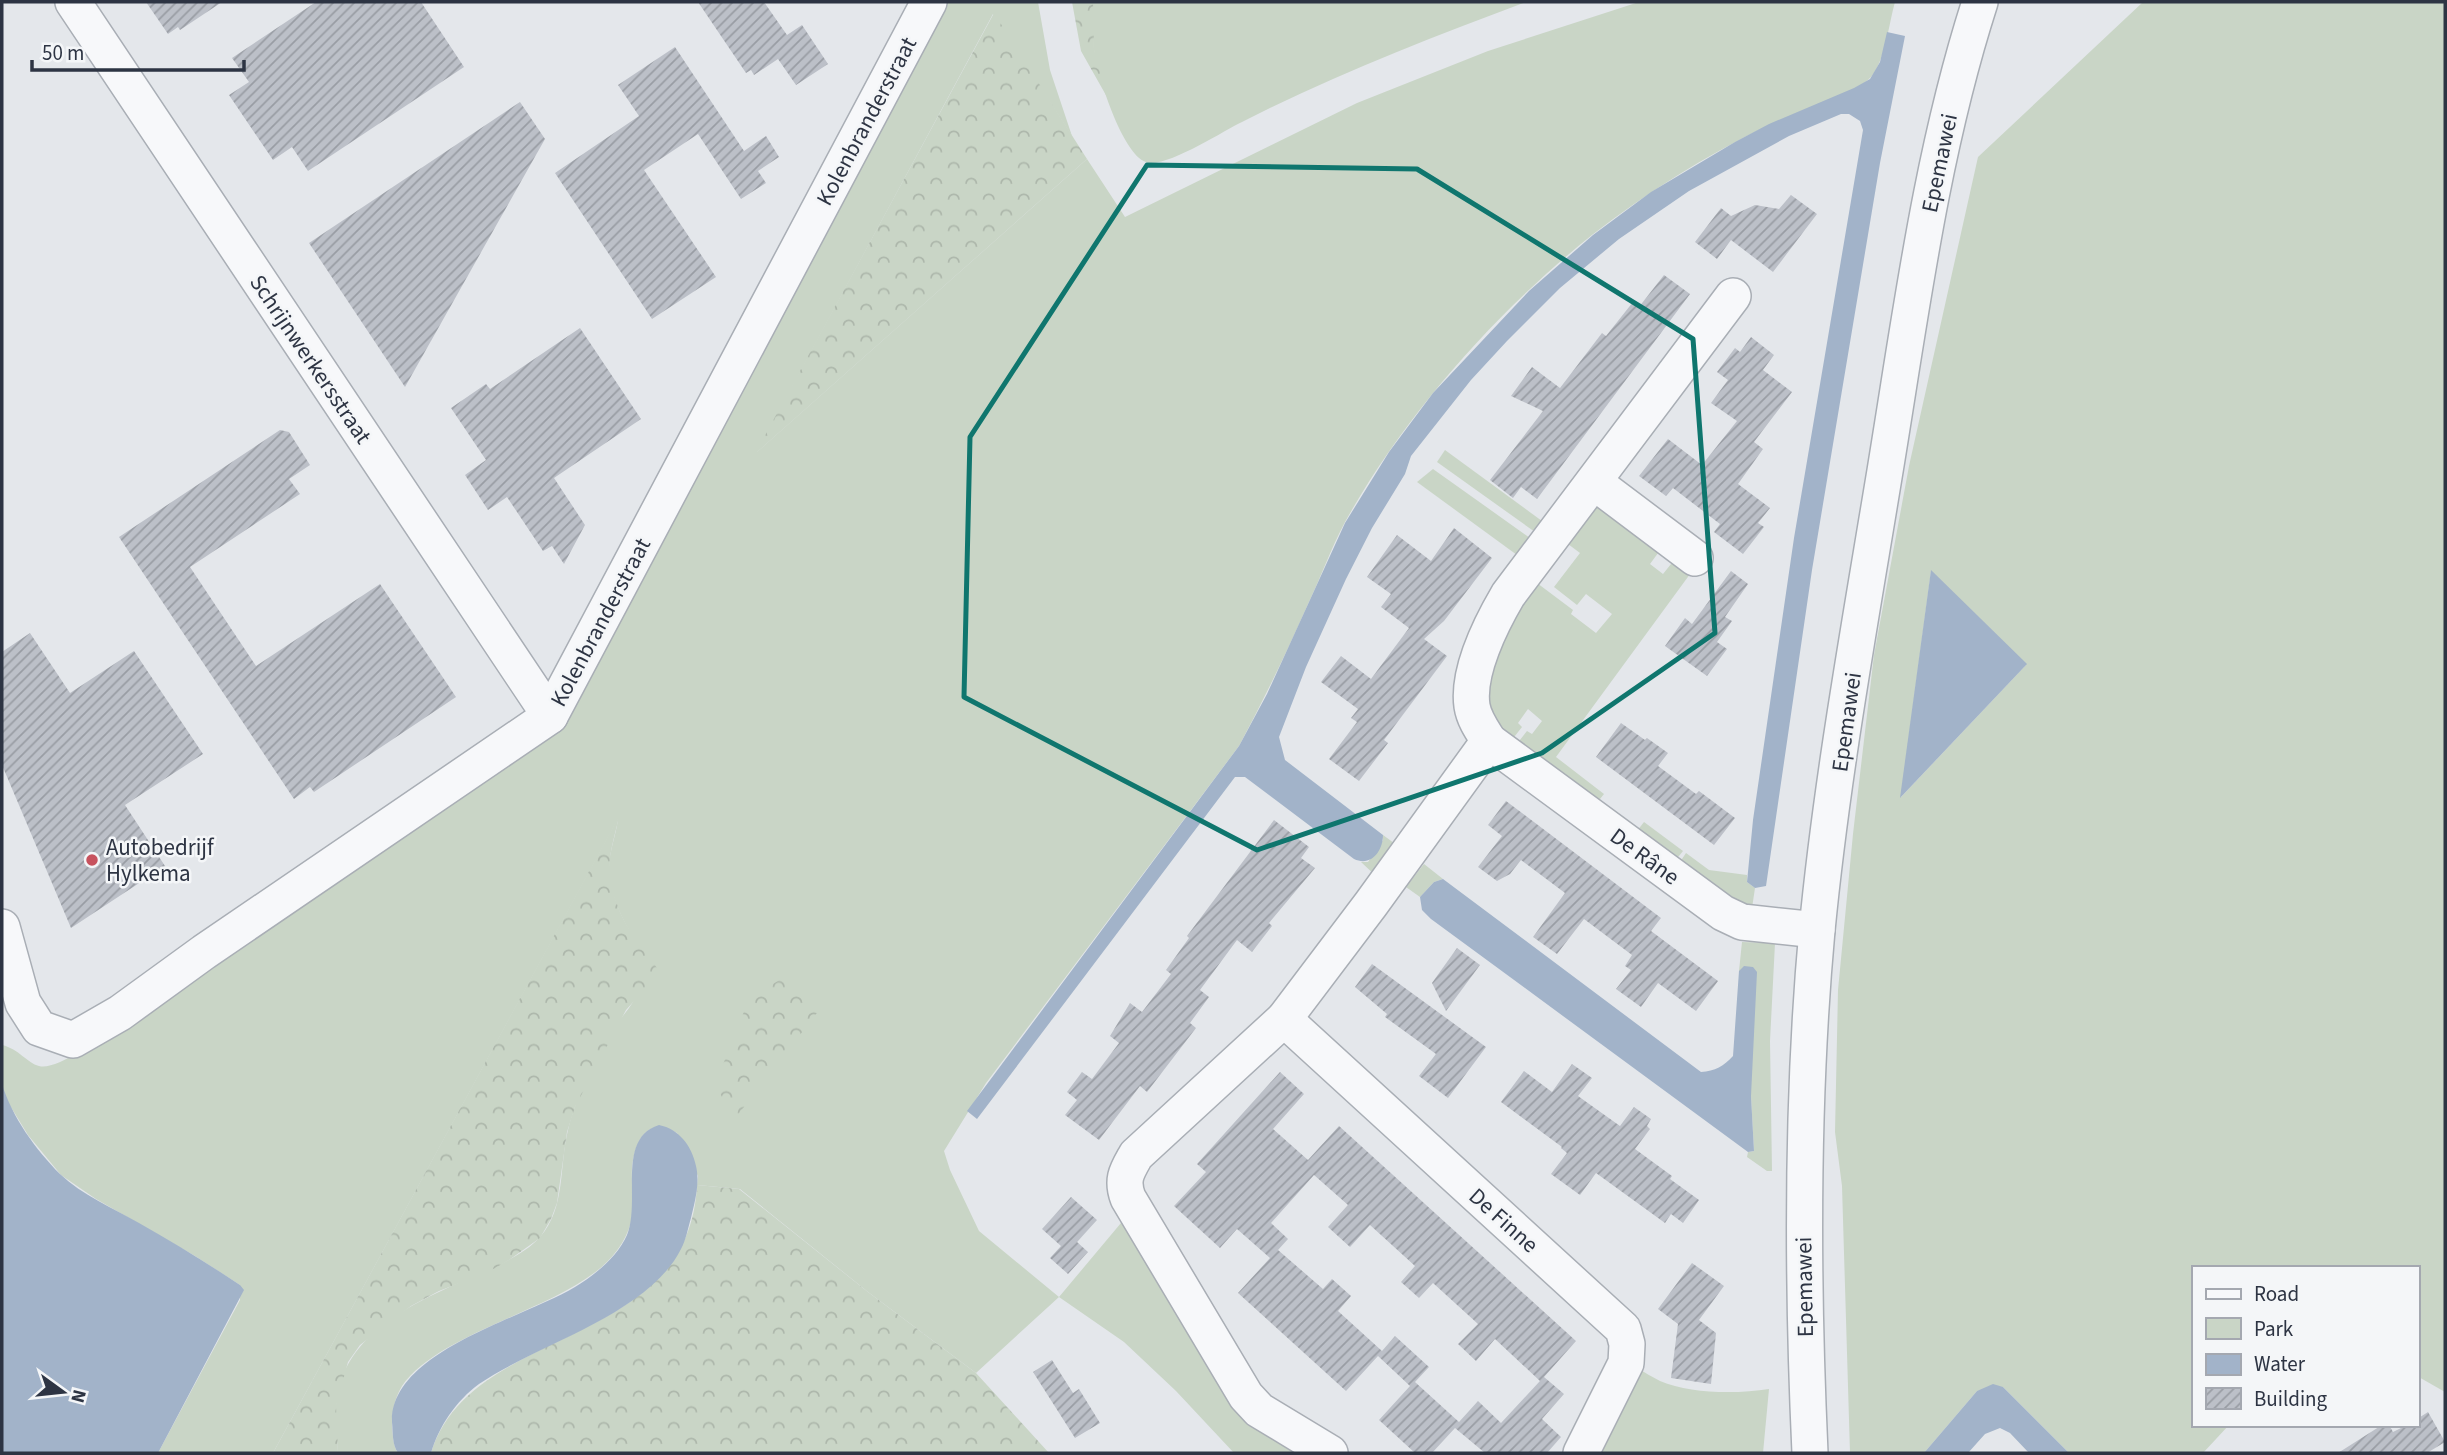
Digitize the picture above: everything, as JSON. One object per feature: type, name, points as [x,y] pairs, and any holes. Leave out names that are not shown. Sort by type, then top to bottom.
[{"type":"street","name":"Schrijnwerkersstraat","points":[[73,2],[550,716]]},
{"type":"street","name":"Epemawei","points":[[1810,1453],[1805,1346],[1804,1186],[1807,1089],[1818,930],[1854,662],[1920,252],[1945,130],[1980,2]]},
{"type":"street","name":"Kolenbranderstraat","points":[[2,927],[23,1003],[38,1028],[73,1040],[120,1013],[204,952],[550,716],[915,7]]},
{"type":"street","name":"De Râne","points":[[1733,296],[1508,595],[1492,622],[1473,682],[1472,705],[1477,723],[1489,741],[1723,913],[1742,922],[1818,930]]},
{"type":"street","points":[[1594,482],[1695,558]]},
{"type":"street","points":[[1330,1453],[1259,1410],[1246,1396],[1128,1198],[1124,1186],[1127,1170],[1136,1155],[1284,1019],[1489,741]]},
{"type":"street","name":"De Finne","points":[[1284,1019],[1623,1329],[1627,1344],[1626,1363],[1580,1453]]},
{"type":"highlighted area","points":[[1147,165],[1417,169],[1693,339],[1715,633],[1542,753],[1257,850],[964,697],[970,437]]},
{"type":"green space","points":[[945,2],[1038,2],[1050,70],[1072,136],[993,14],[757,452],[1087,159],[1125,217],[1357,103],[1488,51],[1639,2],[1895,2],[1883,52],[1871,77],[1852,90],[1767,126],[1721,150],[1633,204],[1592,235],[1521,297],[1487,331],[1395,442],[1345,522],[1284,658],[1239,746],[986,1083],[944,1151],[950,1170],[979,1231],[1059,1297],[976,1373],[868,1292],[740,1189],[697,1185],[698,1176],[677,1133],[658,1127],[650,1129],[639,1141],[632,1169],[631,1222],[622,1244],[606,1263],[572,1287],[464,1339],[418,1369],[402,1386],[394,1406],[392,1427],[398,1453],[338,1453],[336,1405],[341,1380],[352,1358],[368,1339],[386,1322],[408,1308],[519,1254],[540,1237],[554,1213],[565,1143],[576,1103],[602,1049],[633,1001],[638,987],[639,945],[618,909],[610,878],[610,856],[618,819],[273,1453],[158,1453],[240,1300],[240,1285],[96,1199],[61,1175],[28,1135],[6,1099],[2,1084],[2,1045],[39,1066],[55,1064],[76,1054],[562,729]]},
{"type":"green space","points":[[1072,2],[1093,2],[1094,49],[1107,97],[1081,51]]},
{"type":"green space","points":[[1093,2],[1526,2],[1347,73],[1242,122],[1180,155],[1155,163],[1146,162],[1137,156],[1112,112],[1094,50]]},
{"type":"green space","points":[[2143,2],[2445,2],[2445,1392],[2419,1377],[2419,1266],[2192,1266],[2192,1427],[2227,1427],[2203,1453],[2069,1453],[2003,1387],[1977,1391],[1924,1453],[1850,1453],[1842,1186],[1835,1132],[1838,990],[1874,655],[1909,466],[1978,157]],"holes":[[[1931,571],[2026,665],[1901,797]]]},
{"type":"green space","points":[[994,13],[1087,159],[755,454]]},
{"type":"green space","points":[[1445,450],[1542,521],[1535,532],[1437,462]]},
{"type":"green space","points":[[1433,469],[1530,538],[1517,555],[1417,482]]},
{"type":"green space","points":[[1598,506],[1661,549],[1650,564],[1663,574],[1675,559],[1693,570],[1556,757],[1604,794],[1596,804],[1516,745],[1527,731],[1532,734],[1542,721],[1528,709],[1518,723],[1522,727],[1511,741],[1489,723],[1489,666],[1533,580],[1573,610],[1571,614],[1596,633],[1612,614],[1586,594],[1577,605],[1554,587],[1580,553],[1564,541],[1591,507]]},
{"type":"green space","points":[[619,816],[611,851],[612,887],[627,926],[660,972],[626,1010],[575,1107],[567,1132],[557,1203],[551,1219],[540,1238],[509,1260],[411,1306],[360,1345],[348,1362],[336,1406],[338,1453],[273,1453]]},
{"type":"green space","points":[[1644,822],[1683,851],[1674,862],[1637,831]]},
{"type":"green space","points":[[1383,835],[1398,846],[1377,877],[1361,862],[1368,862],[1383,840]]},
{"type":"green space","points":[[1686,853],[1709,870],[1747,875],[1747,882],[1755,888],[1752,908],[1738,907],[1678,865]]},
{"type":"green space","points":[[1424,864],[1443,879],[1434,882],[1420,897],[1406,887]]},
{"type":"green space","points":[[1742,942],[1775,943],[1770,1041],[1772,1171],[1767,1171],[1747,1157],[1748,1152],[1754,1151],[1739,971]]},
{"type":"green space","points":[[781,979],[820,1009],[737,1116],[723,1098],[718,1077],[745,1009],[756,994]]},
{"type":"green space","points":[[697,1185],[739,1189],[868,1292],[976,1373],[1049,1453],[431,1453],[454,1411],[488,1380],[620,1308],[658,1279],[685,1239]]},
{"type":"green space","points":[[1126,1217],[1304,1453],[1234,1453],[1176,1391],[1124,1342],[1059,1297]]},
{"type":"green space","points":[[1636,1367],[1660,1381],[1699,1391],[1743,1392],[1769,1389],[1763,1453],[1593,1453]]},
{"type":"water","points":[[1887,32],[1905,36],[1880,163],[1812,570],[1766,886],[1755,888],[1747,882],[1753,820],[1794,538],[1863,130],[1860,121],[1849,114],[1841,114],[1789,136],[1689,191],[1619,239],[1560,288],[1507,341],[1471,380],[1411,456],[1405,474],[1372,528],[1346,579],[1306,667],[1279,737],[1285,760],[1383,835],[1381,847],[1375,856],[1366,861],[1354,859],[1245,777],[1235,777],[977,1119],[967,1111],[1239,746],[1267,694],[1345,523],[1389,452],[1433,393],[1529,291],[1593,235],[1651,192],[1769,124],[1870,79],[1880,62]]},
{"type":"water","points":[[1931,570],[2027,664],[1900,798]]},
{"type":"water","points":[[1443,879],[1701,1072],[1719,1067],[1733,1056],[1739,971],[1744,966],[1753,967],[1757,972],[1751,1096],[1754,1151],[1748,1152],[1431,919],[1422,910],[1420,897],[1434,882]]},
{"type":"water","points":[[2,1084],[12,1109],[34,1144],[69,1182],[190,1253],[244,1290],[158,1453],[3,1453]]},
{"type":"water","points":[[659,1125],[673,1130],[684,1140],[694,1159],[697,1172],[694,1205],[684,1242],[665,1272],[644,1292],[618,1310],[479,1384],[449,1415],[431,1453],[398,1453],[392,1422],[397,1397],[413,1375],[436,1356],[464,1340],[575,1287],[612,1258],[623,1243],[631,1221],[632,1172],[638,1143],[646,1132]]},
{"type":"water","points":[[1993,1384],[2003,1387],[2069,1453],[2029,1453],[2010,1433],[2000,1428],[1985,1434],[1968,1453],[1924,1453],[1977,1391]]},
{"type":"building","points":[[146,2],[222,2],[180,30],[178,27],[168,34]]},
{"type":"building","points":[[316,2],[421,2],[464,67],[308,171],[292,147],[273,160],[229,95],[249,82],[232,58]]},
{"type":"building","points":[[698,2],[764,2],[787,35],[802,25],[828,64],[796,85],[778,59],[754,75],[751,70],[746,73]]},
{"type":"building","points":[[675,47],[744,151],[766,136],[779,157],[758,171],[766,183],[741,199],[698,134],[644,170],[716,277],[652,319],[555,173],[639,116],[618,85]]},
{"type":"building","points":[[520,102],[545,139],[405,387],[309,243]]},
{"type":"building","points":[[1791,195],[1817,214],[1773,272],[1731,240],[1717,259],[1695,242],[1721,208],[1731,216],[1755,205],[1779,209]]},
{"type":"building","points":[[1664,275],[1690,294],[1537,499],[1521,487],[1513,498],[1490,480],[1543,411],[1511,396],[1532,367],[1560,388],[1602,333],[1606,336],[1633,302],[1639,307]]},
{"type":"building","points":[[580,328],[641,419],[554,478],[585,525],[564,564],[552,546],[543,551],[507,497],[488,510],[465,475],[486,460],[451,408],[486,384],[490,389]]},
{"type":"building","points":[[1751,337],[1774,355],[1763,370],[1792,392],[1754,442],[1763,449],[1738,484],[1770,508],[1758,523],[1764,527],[1743,554],[1714,532],[1720,524],[1673,488],[1666,496],[1639,476],[1668,439],[1702,465],[1737,421],[1711,403],[1728,380],[1717,372],[1735,348],[1740,352]]},
{"type":"building","points":[[280,430],[289,432],[310,465],[289,479],[300,494],[190,567],[256,666],[380,584],[456,697],[314,792],[310,787],[294,799],[119,537]]},
{"type":"building","points":[[1454,528],[1492,558],[1444,621],[1424,639],[1447,656],[1384,740],[1388,743],[1359,781],[1329,759],[1357,722],[1351,718],[1358,709],[1321,682],[1341,656],[1371,679],[1409,628],[1381,607],[1391,594],[1367,577],[1397,535],[1431,561]]},
{"type":"building","points":[[1731,571],[1748,584],[1725,617],[1732,621],[1717,642],[1727,649],[1707,676],[1665,646],[1685,618],[1692,624]]},
{"type":"building","points":[[30,633],[70,693],[134,651],[203,754],[125,805],[165,866],[71,928],[2,765],[2,652]]},
{"type":"building","points":[[1621,723],[1668,753],[1658,766],[1696,794],[1699,791],[1735,818],[1714,845],[1596,757]]},
{"type":"building","points":[[1506,801],[1661,918],[1651,931],[1718,981],[1696,1011],[1658,983],[1641,1007],[1616,989],[1631,970],[1625,966],[1632,955],[1584,919],[1557,954],[1533,937],[1565,893],[1521,860],[1510,874],[1497,881],[1478,867],[1502,836],[1488,825]]},
{"type":"building","points":[[1274,820],[1309,847],[1301,858],[1315,868],[1269,923],[1272,926],[1252,952],[1237,940],[1200,990],[1209,997],[1190,1023],[1196,1028],[1147,1092],[1140,1086],[1099,1140],[1065,1115],[1077,1100],[1067,1092],[1082,1072],[1092,1079],[1119,1043],[1110,1036],[1130,1003],[1142,1012],[1171,974],[1166,970],[1189,938],[1187,936]]},
{"type":"building","points":[[1457,948],[1480,965],[1446,1011],[1432,983]]},
{"type":"building","points":[[1372,964],[1486,1047],[1448,1098],[1419,1076],[1436,1054],[1385,1017],[1387,1014],[1355,987]]},
{"type":"building","points":[[1572,1064],[1592,1078],[1578,1096],[1620,1126],[1634,1107],[1651,1119],[1647,1126],[1650,1129],[1635,1149],[1699,1200],[1683,1223],[1671,1214],[1665,1223],[1596,1173],[1580,1195],[1551,1174],[1567,1153],[1562,1147],[1501,1102],[1524,1071],[1552,1092]]},
{"type":"building","points":[[1280,1072],[1304,1094],[1273,1129],[1308,1160],[1339,1126],[1576,1341],[1544,1377],[1564,1394],[1542,1419],[1561,1437],[1547,1453],[1485,1453],[1455,1428],[1432,1453],[1415,1453],[1379,1420],[1410,1386],[1378,1356],[1346,1391],[1238,1293],[1270,1258],[1237,1229],[1220,1248],[1174,1206],[1206,1172],[1197,1164]],"holes":[[[1314,1175],[1348,1205],[1328,1227],[1350,1247],[1370,1225],[1415,1266],[1401,1282],[1419,1298],[1433,1283],[1478,1324],[1458,1344],[1476,1361],[1495,1339],[1540,1381],[1501,1423],[1478,1401],[1459,1422],[1415,1382],[1429,1367],[1395,1336],[1382,1351],[1338,1311],[1351,1296],[1332,1279],[1323,1289],[1278,1250],[1288,1239],[1271,1223]]]},
{"type":"building","points":[[1071,1197],[1097,1220],[1077,1242],[1088,1252],[1068,1274],[1050,1258],[1061,1246],[1042,1229]]},
{"type":"building","points":[[1692,1263],[1724,1286],[1699,1320],[1716,1333],[1711,1384],[1671,1378],[1678,1324],[1658,1309]]},
{"type":"building","points":[[1052,1360],[1073,1393],[1079,1389],[1100,1423],[1075,1438],[1033,1372]]},
{"type":"building","points":[[2428,1412],[2445,1442],[2427,1453],[2338,1453],[2379,1427],[2390,1427],[2393,1432],[2403,1427],[2419,1427],[2419,1418]]},
{"type":"place","name":"Autobedrijf Hylkema","points":[[92,860]]}]
